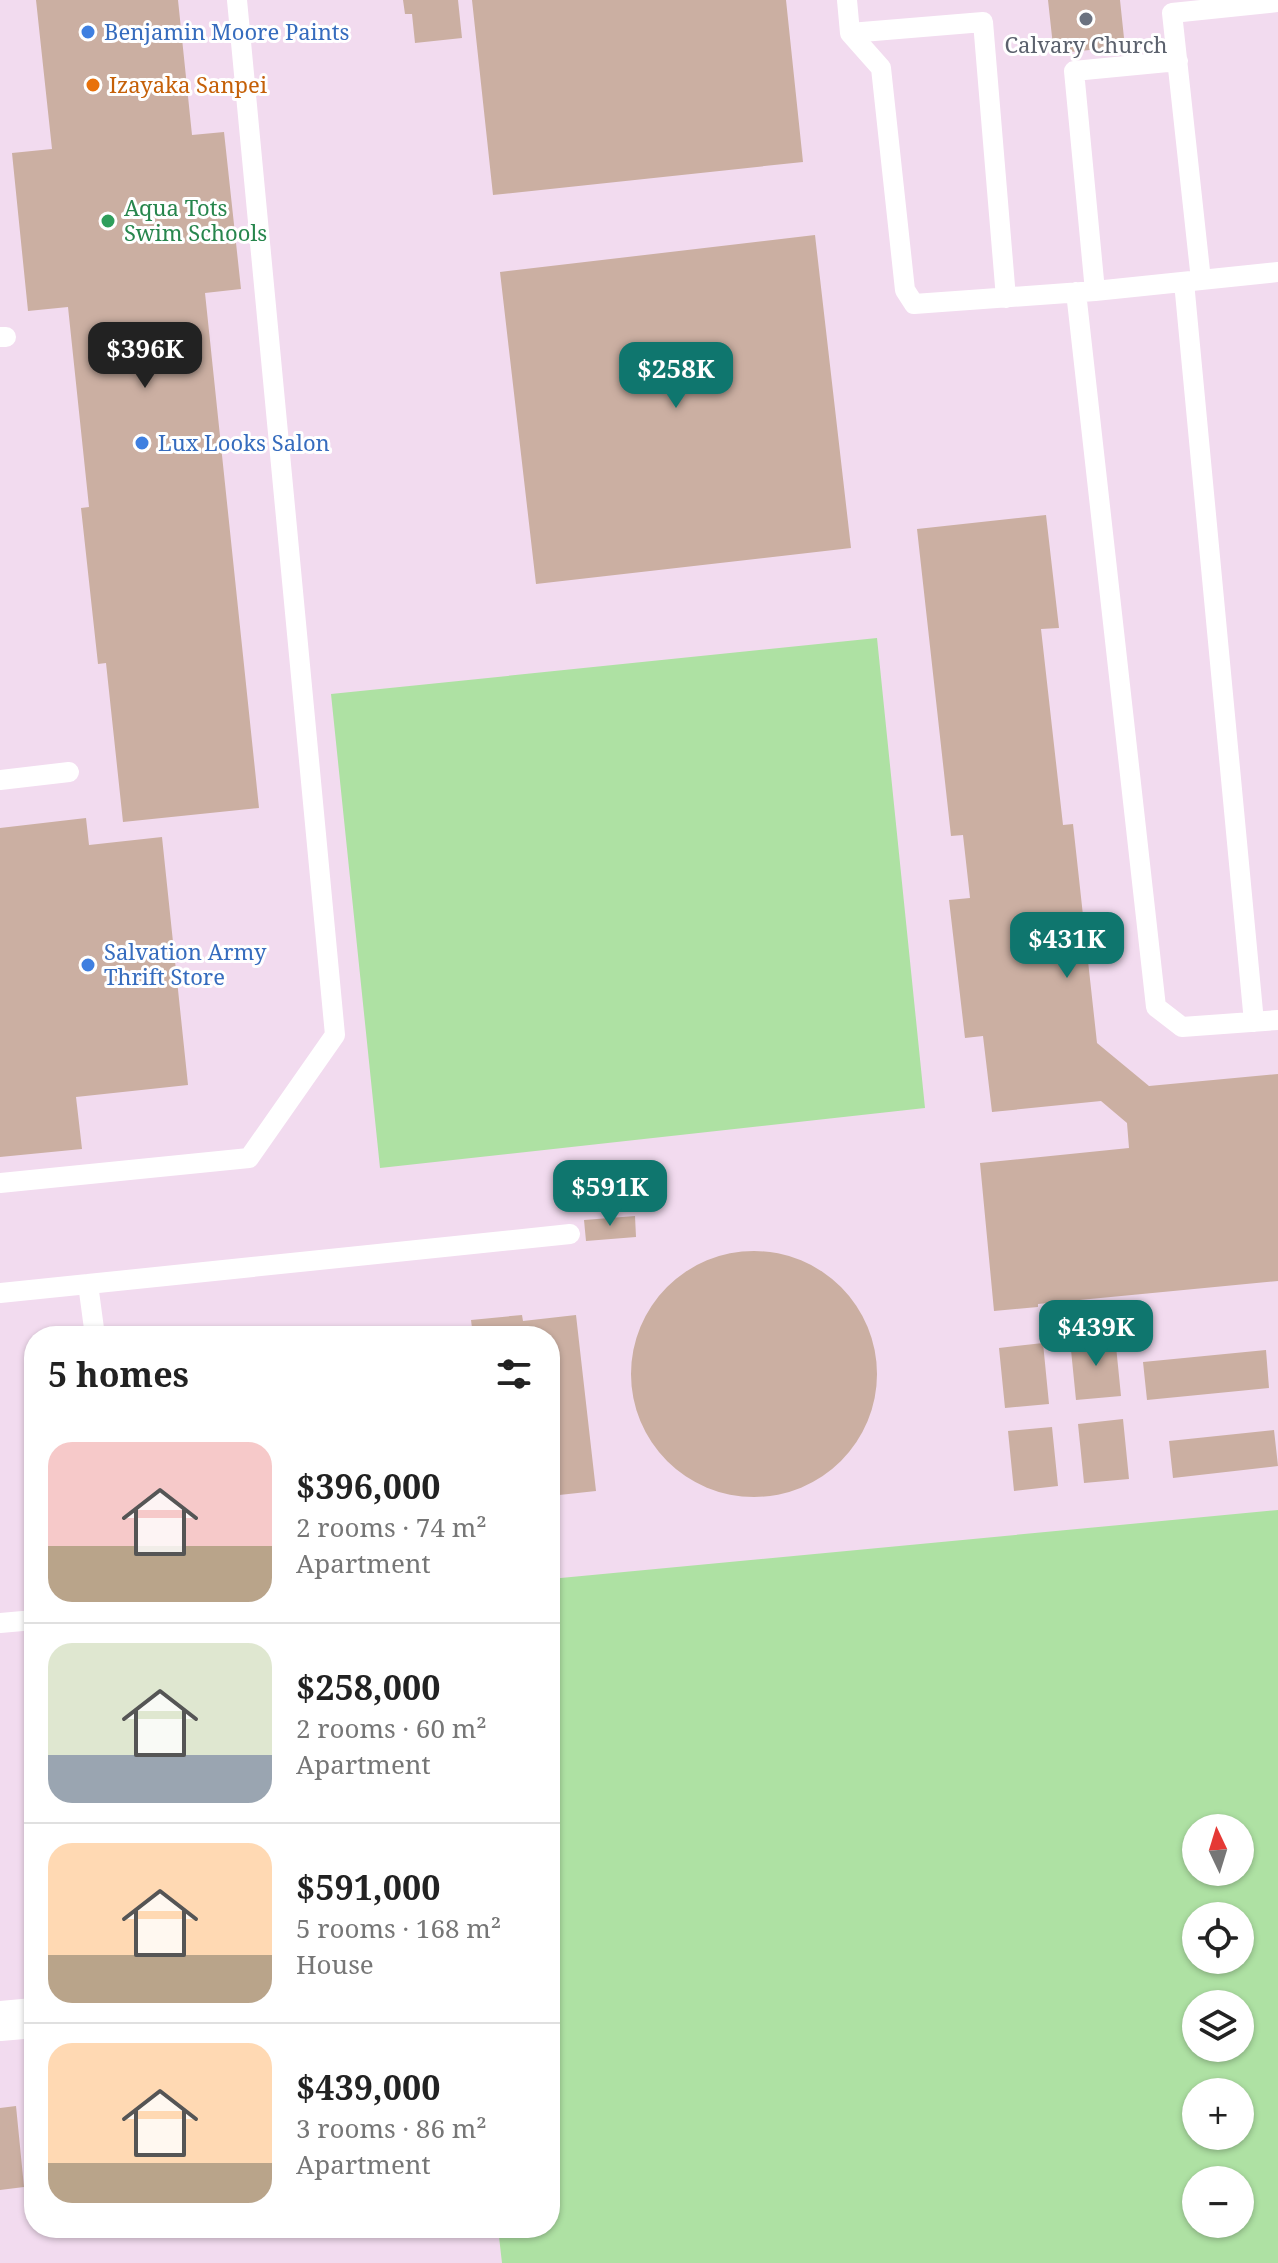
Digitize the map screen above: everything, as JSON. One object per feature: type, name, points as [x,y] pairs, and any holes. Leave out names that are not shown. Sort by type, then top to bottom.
[{"type":"street","points":[[0,2021],[24,2019]]},
{"type":"lane","points":[[0,1183],[249,1158],[335,1035],[237,0]]},
{"type":"lane","points":[[847,0],[850,33],[881,68],[905,290],[914,304],[1085,292],[1278,272]]},
{"type":"lane","points":[[1254,1022],[1172,13],[1278,2]]},
{"type":"lane","points":[[850,33],[983,22],[1006,298]]},
{"type":"lane","points":[[1178,61],[1074,71],[1085,292],[1156,1007],[1182,1027],[1278,1020]]},
{"type":"lane","points":[[0,780],[69,772]]},
{"type":"lane","points":[[0,1293],[570,1234]]},
{"type":"lane","points":[[88,1284],[94,1326]]},
{"type":"lane","points":[[0,1623],[24,1621]]},
{"type":"green space","points":[[877,638],[925,1108],[380,1168],[331,694]]},
{"type":"green space","points":[[1278,1510],[1278,2263],[502,2263],[499,2238],[560,2238],[560,1578]]},
{"type":"building","points":[[36,0],[178,0],[192,135],[224,132],[241,289],[205,293],[259,808],[123,822],[106,663],[98,664],[81,508],[89,507],[68,307],[28,311],[12,153],[52,149]]},
{"type":"building","points":[[403,0],[458,0],[462,38],[415,43],[412,14],[405,14]]},
{"type":"building","points":[[472,0],[786,0],[803,162],[493,195]]},
{"type":"building","name":"Calvary Church","points":[[1048,0],[1120,0],[1124,38],[1118,38],[1118,47],[1061,53],[1060,45],[1053,46]]},
{"type":"building","points":[[815,235],[851,548],[536,584],[500,272]]},
{"type":"building","points":[[1046,515],[1059,628],[1041,629],[1063,825],[1073,824],[1097,1043],[1149,1086],[1278,1074],[1278,1281],[994,1311],[980,1163],[1129,1148],[1127,1123],[1101,1101],[992,1112],[983,1036],[965,1038],[949,900],[970,898],[963,835],[951,836],[917,529]]},
{"type":"building","name":"Salvation Army Thrift Store","points":[[86,818],[89,845],[162,837],[188,1085],[76,1097],[82,1149],[0,1157],[0,828]]},
{"type":"building","points":[[635,1216],[636,1237],[586,1241],[584,1220]]},
{"type":"building","points":[[754,1251],[801,1261],[841,1287],[867,1327],[877,1374],[867,1421],[841,1461],[801,1487],[754,1497],[707,1487],[667,1461],[641,1421],[631,1374],[641,1327],[667,1287],[707,1261]]},
{"type":"building","points":[[522,1315],[523,1321],[576,1315],[596,1491],[560,1495],[560,1326],[472,1326],[471,1320]]},
{"type":"building","points":[[1115,1336],[1121,1396],[1076,1400],[1070,1340]]},
{"type":"building","points":[[1043,1343],[1049,1404],[1005,1408],[999,1348]]},
{"type":"building","points":[[1266,1350],[1269,1388],[1147,1400],[1143,1362]]},
{"type":"building","points":[[1123,1419],[1129,1479],[1084,1483],[1078,1424]]},
{"type":"building","points":[[1052,1427],[1058,1486],[1014,1491],[1008,1431]]},
{"type":"building","points":[[1274,1430],[1278,1466],[1173,1478],[1169,1441]]},
{"type":"building","points":[[16,2106],[24,2187],[0,2190],[0,2108]]},
{"type":"place","name":"Calvary Church","points":[[1086,19]]},
{"type":"place","name":"Benjamin Moore Paints","points":[[88,32]]},
{"type":"place","name":"Izayaka Sanpei","points":[[93,85]]},
{"type":"place","name":"Aqua Tots Swim Schools","points":[[108,221]]},
{"type":"place","name":"Lux Looks Salon","points":[[142,443]]},
{"type":"place","name":"Salvation Army Thrift Store","points":[[88,965]]}]
